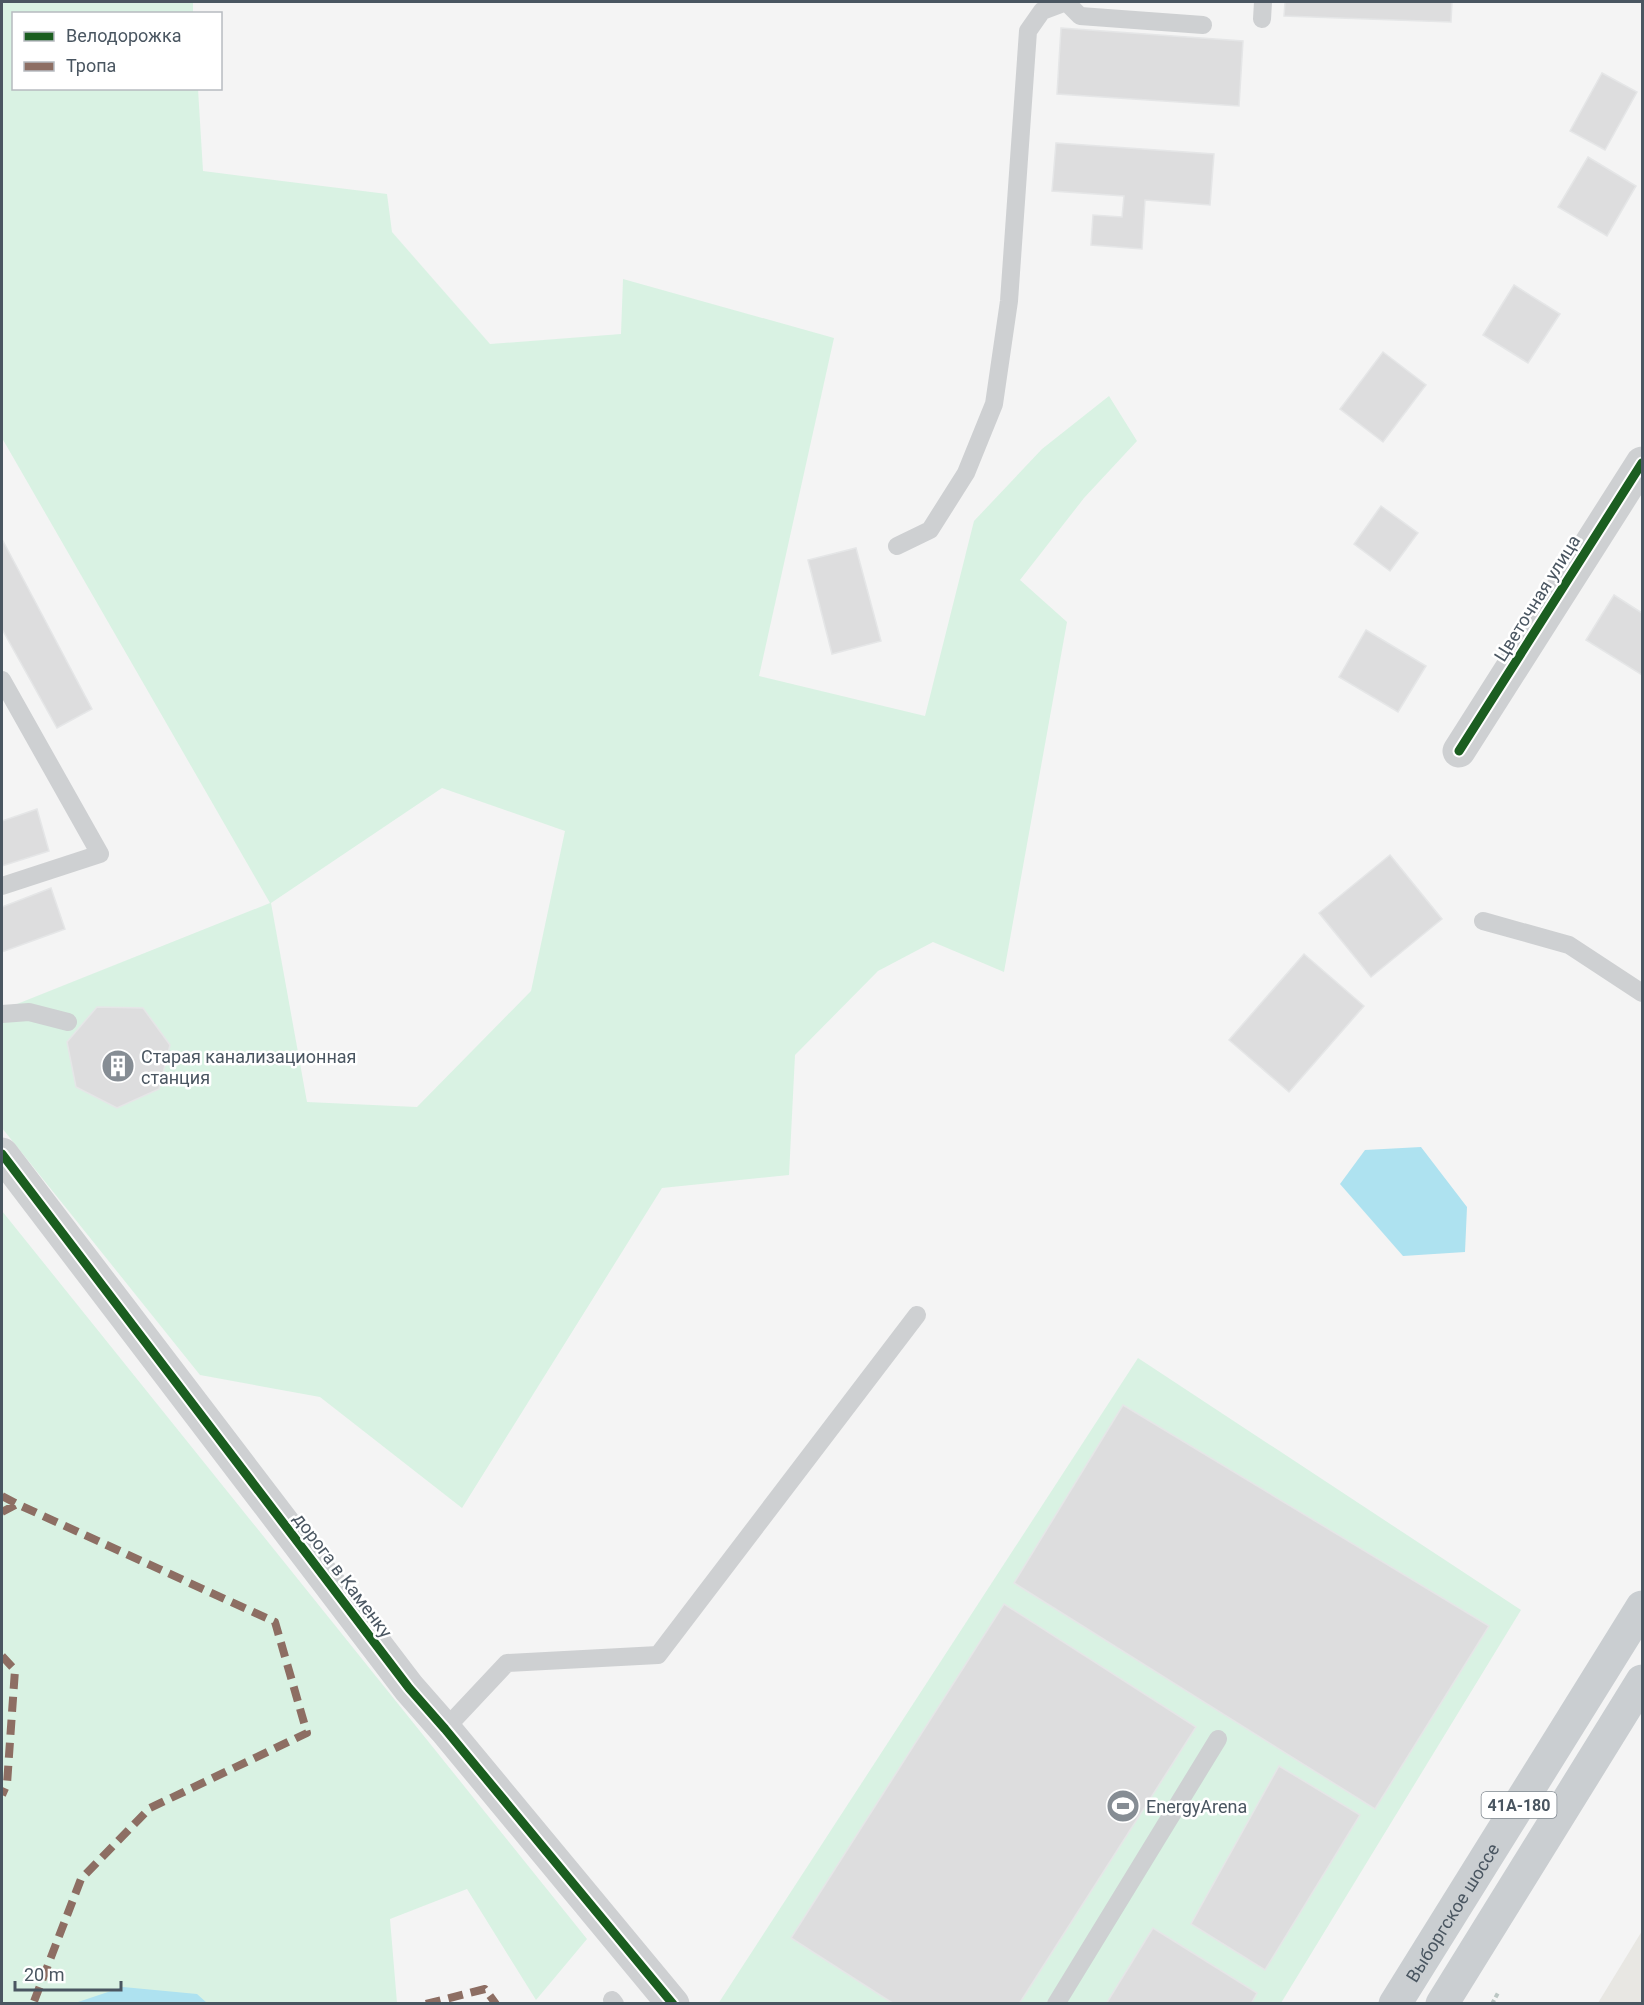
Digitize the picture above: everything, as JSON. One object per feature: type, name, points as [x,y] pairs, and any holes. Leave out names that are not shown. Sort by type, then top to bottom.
[{"type":"main road","name":"Выборгское шоссе","points":[[1395,2004],[1642,1607]]},
{"type":"main road","name":"41А-180","points":[[1442,2004],[1642,1681]]},
{"type":"street","name":"Цветочная улица","points":[[1459,751],[1642,463]]},
{"type":"street","name":"дорога в Каменку","points":[[2,1154],[409,1688],[673,2004]]},
{"type":"lane","points":[[897,546],[930,530],[966,473],[994,404],[1009,301],[1028,31],[1042,11],[1066,2],[1080,16],[1203,25]]},
{"type":"lane","points":[[2,680],[100,854],[2,886]]},
{"type":"lane","points":[[1483,921],[1569,945],[1642,993]]},
{"type":"lane","points":[[2,1014],[29,1012],[68,1022]]},
{"type":"lane","points":[[445,1729],[507,1663],[658,1655],[917,1315]]},
{"type":"lane","points":[[1056,2004],[1218,1739]]},
{"type":"path","points":[[1492,2004],[1498,1991]]},
{"type":"shaded area","points":[[1642,1931],[1642,2003],[1598,2003]]},
{"type":"green space","points":[[2,2],[193,2],[193,12],[12,12],[12,90],[198,90],[203,171],[387,194],[392,232],[490,344],[621,334],[623,279],[834,338],[759,676],[925,716],[974,521],[1042,449],[1109,396],[1137,441],[1084,498],[1020,580],[1067,622],[1004,972],[933,942],[878,971],[795,1055],[789,1175],[662,1188],[462,1508],[320,1397],[200,1375],[2,1128],[2,1010],[270,903],[2,438]],"holes":[[[442,788],[565,831],[531,991],[417,1107],[307,1102],[271,903]]]},
{"type":"green space","points":[[2,1211],[587,1939],[536,2000],[467,1889],[390,1919],[397,2003],[2,2003]]},
{"type":"green space","name":"EnergyArena","points":[[1138,1358],[1521,1610],[1281,2003],[718,2004]]},
{"type":"water","points":[[1421,1147],[1467,1207],[1465,1252],[1403,1256],[1340,1184],[1365,1150]]},
{"type":"water","points":[[123,1987],[197,1994],[207,2003],[75,2003]]},
{"type":"building","points":[[1285,2],[1452,2],[1451,22],[1284,16]]},
{"type":"building","points":[[1061,28],[1243,41],[1239,106],[1057,94]]},
{"type":"building","points":[[1602,73],[1637,92],[1605,150],[1570,131]]},
{"type":"building","points":[[1056,143],[1214,154],[1210,205],[1145,200],[1142,249],[1091,245],[1093,215],[1122,217],[1124,196],[1052,191]]},
{"type":"building","points":[[1588,157],[1636,186],[1607,236],[1558,207]]},
{"type":"building","points":[[1514,285],[1560,314],[1528,363],[1483,335]]},
{"type":"building","points":[[1383,352],[1426,385],[1383,442],[1340,409]]},
{"type":"building","points":[[1381,506],[1418,533],[1390,571],[1354,544]]},
{"type":"building","points":[[2,539],[92,709],[57,728],[2,629]]},
{"type":"building","points":[[856,548],[881,641],[832,654],[808,560]]},
{"type":"building","points":[[1614,595],[1642,613],[1642,675],[1586,640]]},
{"type":"building","points":[[1366,630],[1426,666],[1398,712],[1339,677]]},
{"type":"building","points":[[37,809],[49,851],[2,866],[2,821]]},
{"type":"building","points":[[1390,855],[1442,919],[1371,977],[1319,913]]},
{"type":"building","points":[[51,888],[65,929],[2,952],[2,907]]},
{"type":"building","points":[[1304,954],[1364,1006],[1289,1092],[1229,1040]]},
{"type":"building","name":"Старая канализационная станция","points":[[97,1007],[143,1008],[170,1045],[159,1089],[117,1108],[76,1087],[67,1042]]},
{"type":"building","points":[[1123,1405],[1489,1626],[1375,1809],[1014,1583]]},
{"type":"building","points":[[1004,1604],[1196,1727],[1019,2004],[894,2004],[791,1938]]},
{"type":"building","points":[[1279,1766],[1360,1815],[1265,1970],[1191,1924]]},
{"type":"building","points":[[1153,1928],[1257,1993],[1251,2004],[1106,2004]]},
{"type":"marked path","points":[[2,1496],[17,1504]]},
{"type":"marked path","points":[[2,1512],[17,1504],[275,1622],[307,1733],[150,1808],[81,1879],[33,2004]]},
{"type":"marked path","points":[[2,1656],[15,1670],[7,1784],[2,1795]]},
{"type":"marked path","points":[[426,2004],[485,1989],[496,2004]]},
{"type":"cycle path","points":[[1459,751],[1642,463]]},
{"type":"cycle path","points":[[2,1154],[409,1688],[673,2004]]},
{"type":"place","name":"Старая канализационная станция","points":[[118,1066]]},
{"type":"place","name":"EnergyArena","points":[[1123,1806]]}]
